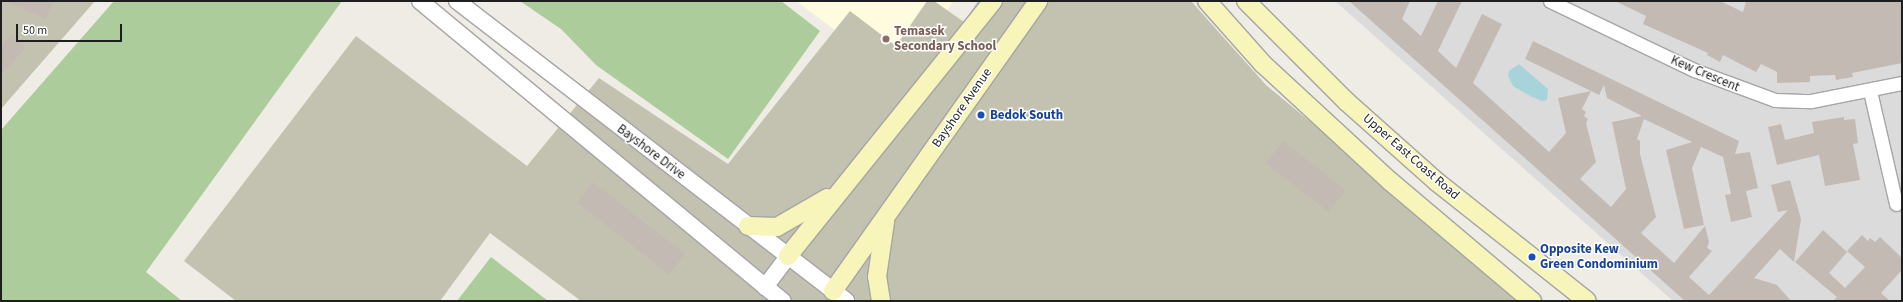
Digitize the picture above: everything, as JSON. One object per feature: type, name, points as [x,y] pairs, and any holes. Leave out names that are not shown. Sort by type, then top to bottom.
[{"type":"main road","points":[[788,256],[993,1]]},
{"type":"main road","name":"Bayshore Avenue","points":[[834,298],[886,215],[1038,1]]},
{"type":"main road","points":[[1207,1],[1263,64],[1392,182],[1437,218],[1532,301]]},
{"type":"main road","name":"Upper East Coast Road","points":[[1246,1],[1347,102],[1437,182],[1587,301]]},
{"type":"main road","points":[[748,226],[777,227],[820,204],[851,178]]},
{"type":"main road","name":"Bayshore Avenue","points":[[881,301],[877,277],[886,215]]},
{"type":"street","points":[[420,1],[783,301]]},
{"type":"street","name":"Bayshore Drive","points":[[456,1],[788,256],[834,298]]},
{"type":"street","name":"Kew Crescent","points":[[1550,1],[1694,70],[1760,97],[1792,102],[1870,91],[1902,83]]},
{"type":"street","points":[[1870,91],[1896,204]]},
{"type":"street","points":[[765,287],[788,256]]},
{"type":"shaded area","points":[[1,1],[95,1],[1,109]]},
{"type":"shaded area","name":"Temasek Secondary School","points":[[796,1],[954,1],[898,77]]},
{"type":"shaded area","points":[[927,1],[934,1],[964,22],[978,1],[1191,1],[1266,85],[1526,301],[581,301],[490,233],[440,301],[236,301],[184,261],[356,36],[527,166],[599,78],[728,164],[850,11],[896,46]]},
{"type":"shaded area","points":[[1335,1],[1902,1],[1902,301],[1673,301]]},
{"type":"green space","points":[[114,1],[342,1],[146,272],[182,301],[1,301],[1,130]]},
{"type":"green space","points":[[520,1],[781,1],[820,31],[728,159],[596,65],[561,29]]},
{"type":"green space","points":[[491,257],[548,301],[457,301]]},
{"type":"water","points":[[1519,64],[1548,89],[1547,100],[1542,101],[1513,86],[1508,76],[1509,71]]},
{"type":"building","points":[[4,1],[53,1],[45,19]]},
{"type":"building","points":[[1349,1],[1410,1],[1402,19],[1421,36],[1438,1],[1462,1],[1438,51],[1456,68],[1482,14],[1502,24],[1473,83],[1549,152],[1566,133],[1558,98],[1591,91],[1525,59],[1533,41],[1739,141],[1735,154],[1750,152],[1758,188],[1746,191],[1752,217],[1731,222],[1725,195],[1731,194],[1723,157],[1701,147],[1692,168],[1704,225],[1684,229],[1666,150],[1692,142],[1644,119],[1637,139],[1640,141],[1640,154],[1656,217],[1641,233],[1674,263],[1705,226],[1709,242],[1707,248],[1712,251],[1689,277],[1709,295],[1788,210],[1778,212],[1771,185],[1790,180],[1801,219],[1794,262],[1780,249],[1754,278],[1777,285],[1791,301],[1685,301]],"holes":[[[1604,85],[1607,98],[1642,116],[1612,122],[1626,189],[1611,207],[1580,179],[1596,162],[1586,123],[1588,119],[1584,116],[1586,112],[1582,109],[1591,91],[1599,95]]]},
{"type":"building","points":[[1615,1],[1720,1],[1743,12],[1746,1],[1902,1],[1902,63],[1852,73],[1853,77],[1836,80],[1835,75],[1810,76],[1810,82],[1777,83],[1777,72],[1761,64],[1756,72],[1723,55],[1720,62],[1707,55],[1708,53],[1643,24],[1646,16]]},
{"type":"building","points":[[11,34],[26,47],[1,76],[1,46]]},
{"type":"building","points":[[1844,117],[1844,120],[1855,119],[1858,143],[1853,144],[1860,180],[1825,186],[1819,155],[1777,165],[1768,127],[1781,124],[1785,140],[1814,133],[1812,122]]},
{"type":"building","points":[[1283,141],[1346,190],[1329,212],[1266,163]]},
{"type":"building","points":[[593,182],[685,254],[669,275],[577,202]]},
{"type":"building","points":[[1823,230],[1847,252],[1829,273],[1845,288],[1865,267],[1847,251],[1862,235],[1868,241],[1870,238],[1875,242],[1880,237],[1901,257],[1902,270],[1881,293],[1890,301],[1833,301],[1837,297],[1795,262]]},
{"type":"place","name":"Temasek Secondary School","points":[[886,39]]},
{"type":"place","name":"Bedok South","points":[[981,115]]},
{"type":"place","name":"Opposite Kew Green Condominium","points":[[1532,257]]}]
